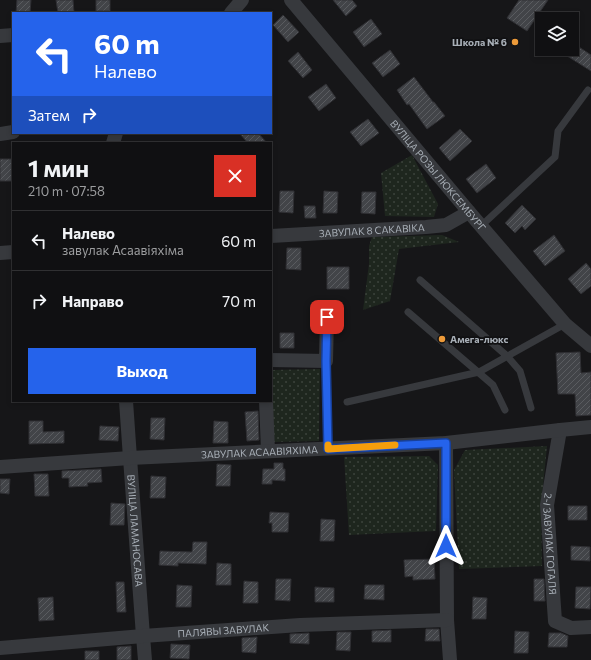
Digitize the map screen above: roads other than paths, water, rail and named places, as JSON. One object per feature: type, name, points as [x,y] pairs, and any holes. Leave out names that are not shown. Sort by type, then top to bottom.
[{"type":"street","points":[[232,12],[242,0]]},
{"type":"street","name":"ВУЛІЦА РОЗЫ ЛЮКСЕМБУРГ","points":[[291,0],[565,324],[591,346]]},
{"type":"street","points":[[0,36],[12,35]]},
{"type":"street","points":[[0,134],[12,132]]},
{"type":"street","name":"ЗАВУЛАК 8 САКАВІКА","points":[[272,236],[446,225],[469,212]]},
{"type":"street","points":[[0,254],[12,252]]},
{"type":"street","points":[[272,360],[326,361],[327,317]]},
{"type":"street","name":"ВУЛІЦА ЛАМАНОСАВА","points":[[126,402],[145,660]]},
{"type":"street","points":[[266,402],[268,451]]},
{"type":"street","name":"ЗАВУЛАК АСААВІЯХІМА","points":[[0,467],[130,458],[446,443],[591,427]]},
{"type":"street","name":"2-І ЗАВУЛАК ГОГАЛЯ","points":[[560,430],[547,505],[555,621],[571,628],[591,627]]},
{"type":"street","points":[[446,443],[447,620],[450,660]]},
{"type":"street","name":"ПАЛЯВЫ ЗАВУЛАК","points":[[0,648],[300,625],[447,620]]},
{"type":"lane","points":[[481,226],[555,157],[558,131],[588,90]]},
{"type":"lane","points":[[420,280],[507,356],[520,371],[531,408]]},
{"type":"lane","points":[[408,312],[493,385],[504,410]]},
{"type":"lane","points":[[347,402],[479,372],[565,324]]},
{"type":"lane","points":[[326,361],[328,449]]},
{"type":"place","name":"Школа № 6","points":[[515,42]]},
{"type":"place","name":"Амега-люкс","points":[[442,339]]}]
